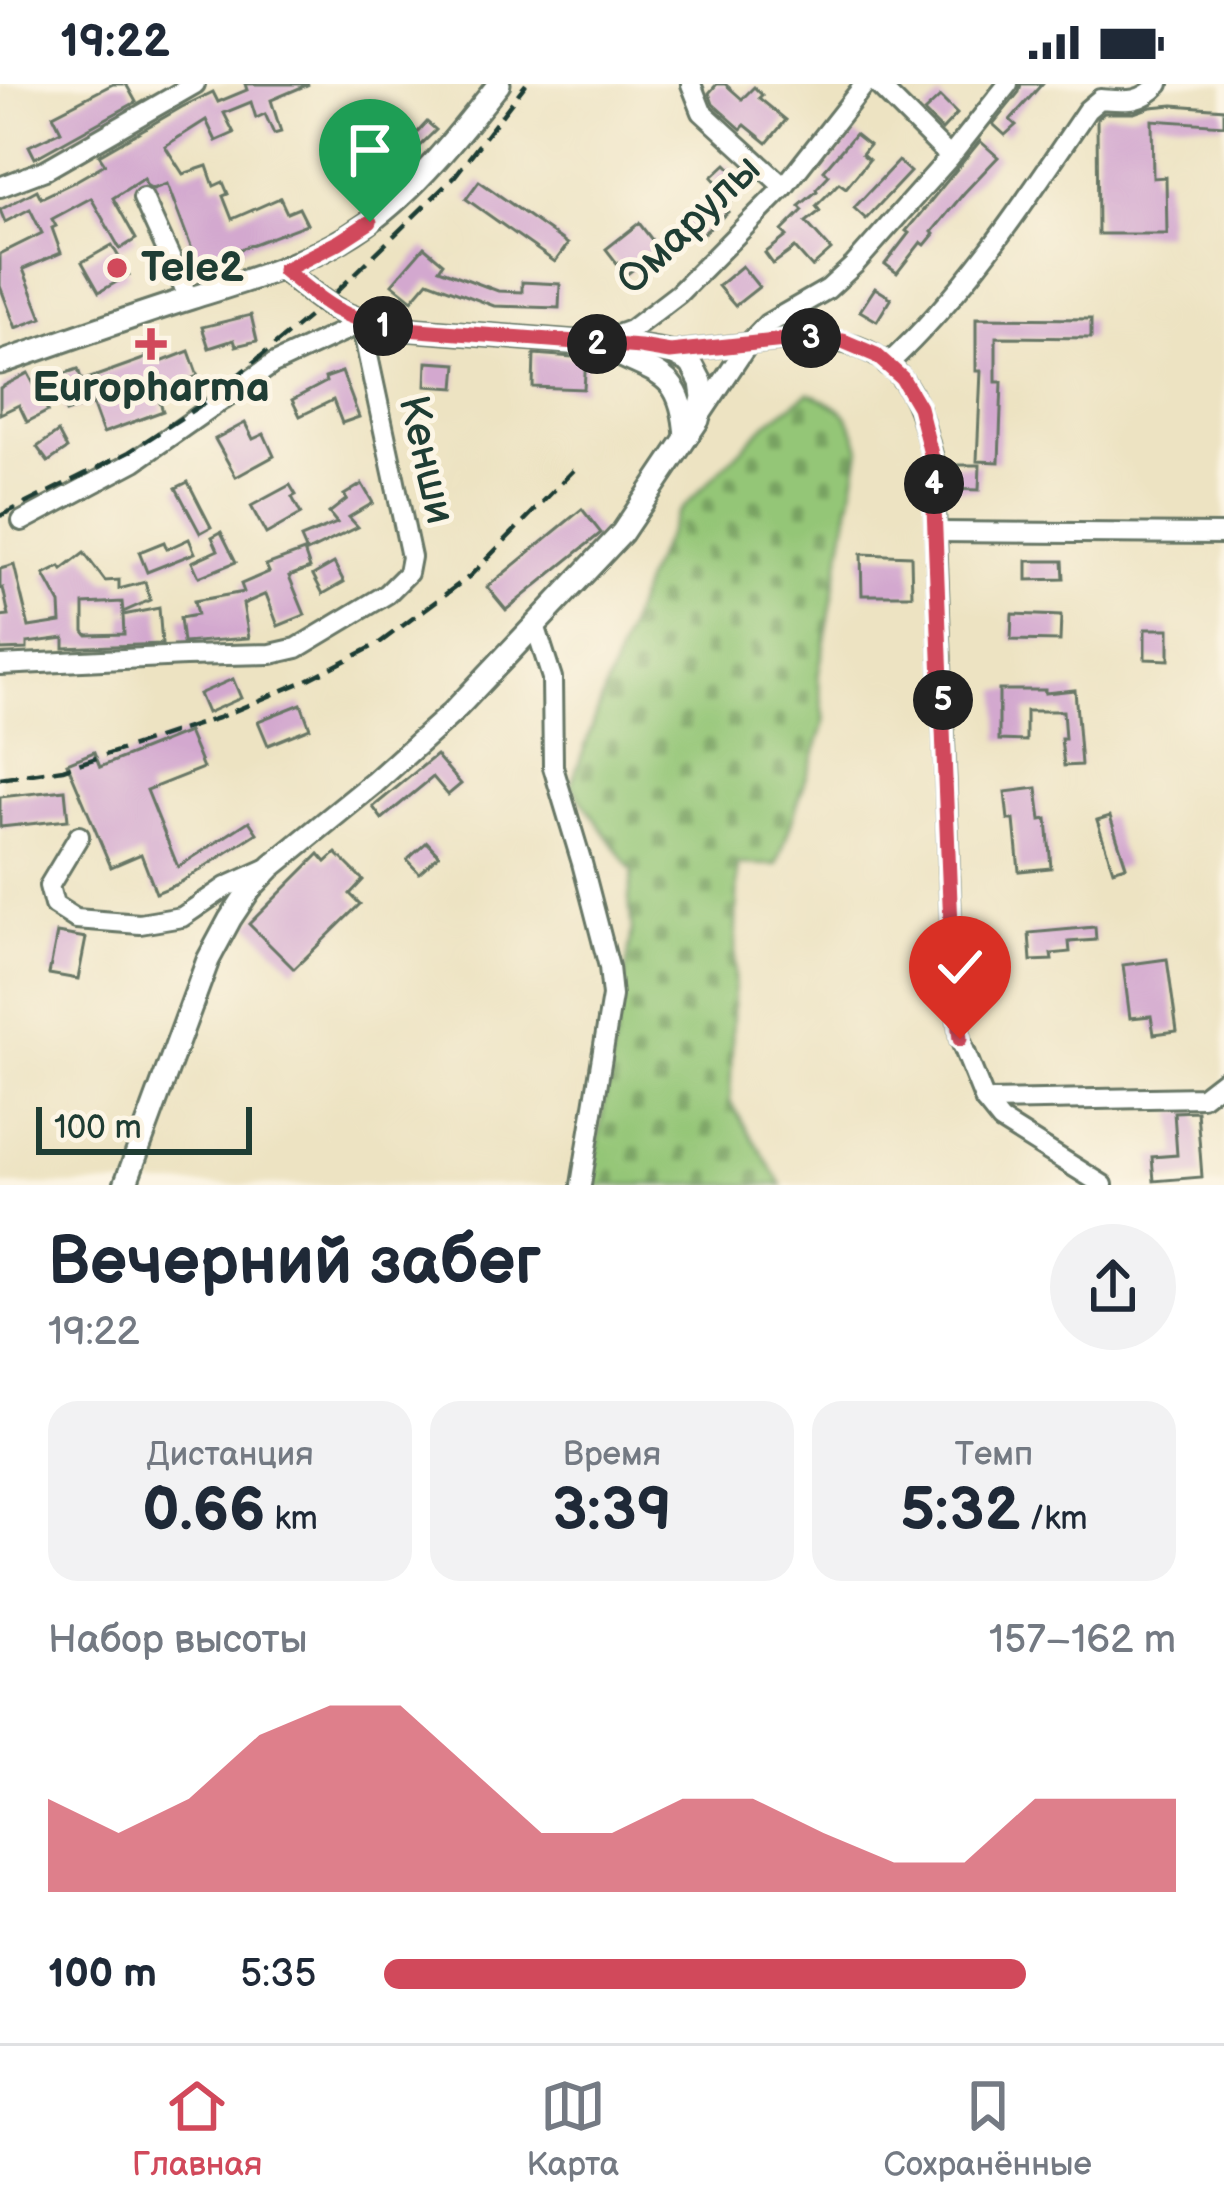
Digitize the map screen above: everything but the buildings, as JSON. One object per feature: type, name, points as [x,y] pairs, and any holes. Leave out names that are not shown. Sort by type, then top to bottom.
[{"type":"main road","points":[[0,363],[284,270],[339,242],[399,197],[499,84]]},
{"type":"main road","points":[[125,1185],[208,960],[250,889],[453,712],[622,533],[692,429],[703,397],[691,363],[670,352],[361,323],[324,304],[284,270]]},
{"type":"main road","points":[[594,344],[658,372],[675,388],[692,429]]},
{"type":"street","points":[[0,187],[45,170],[195,84]]},
{"type":"street","points":[[691,84],[701,112],[784,187]]},
{"type":"street","name":"Омарулы","points":[[594,344],[631,330],[656,312],[784,187],[866,84]]},
{"type":"street","points":[[877,84],[950,157]]},
{"type":"street","points":[[692,429],[748,344],[767,324],[828,289],[854,265],[1008,84]]},
{"type":"street","points":[[887,365],[923,331],[1002,232],[1087,110],[1100,99],[1129,101],[1148,96],[1159,84]]},
{"type":"street","points":[[143,198],[189,298]]},
{"type":"street","points":[[22,521],[135,460],[273,364],[361,323]]},
{"type":"street","name":"Кенши","points":[[0,665],[271,654],[297,648],[387,594],[408,574],[411,557],[361,323]]},
{"type":"street","points":[[670,352],[804,338],[843,341],[876,355],[902,378],[919,407],[932,458],[953,976],[960,1039],[985,1101],[1001,1121],[1102,1185]]},
{"type":"street","points":[[936,532],[1224,534]]},
{"type":"street","points":[[535,626],[552,678],[553,766],[609,967],[612,995],[581,1185]]},
{"type":"street","points":[[79,836],[49,886],[54,904],[76,919],[140,924],[182,916],[226,886],[272,866]]},
{"type":"street","points":[[985,1101],[1202,1097],[1224,1080]]},
{"type":"green space","points":[[809,393],[844,413],[860,449],[818,677],[825,722],[777,865],[738,864],[730,1102],[782,1185],[591,1185],[632,932],[633,872],[571,785],[646,578],[678,513],[767,423]]},
{"type":"railway","points":[[0,516],[129,452],[207,401],[324,304],[455,176],[526,84]]},
{"type":"railway","points":[[0,779],[63,769],[218,718],[378,644],[470,576],[577,467]]},
{"type":"place","name":"Tele2","points":[[117,268]]},
{"type":"place","name":"Europharma","points":[[151,344]]},
{"type":"route","points":[[370,222],[284,270],[324,304],[361,323],[670,352],[804,338],[843,341],[876,355],[902,378],[919,407],[932,458],[953,976],[960,1039]]}]
